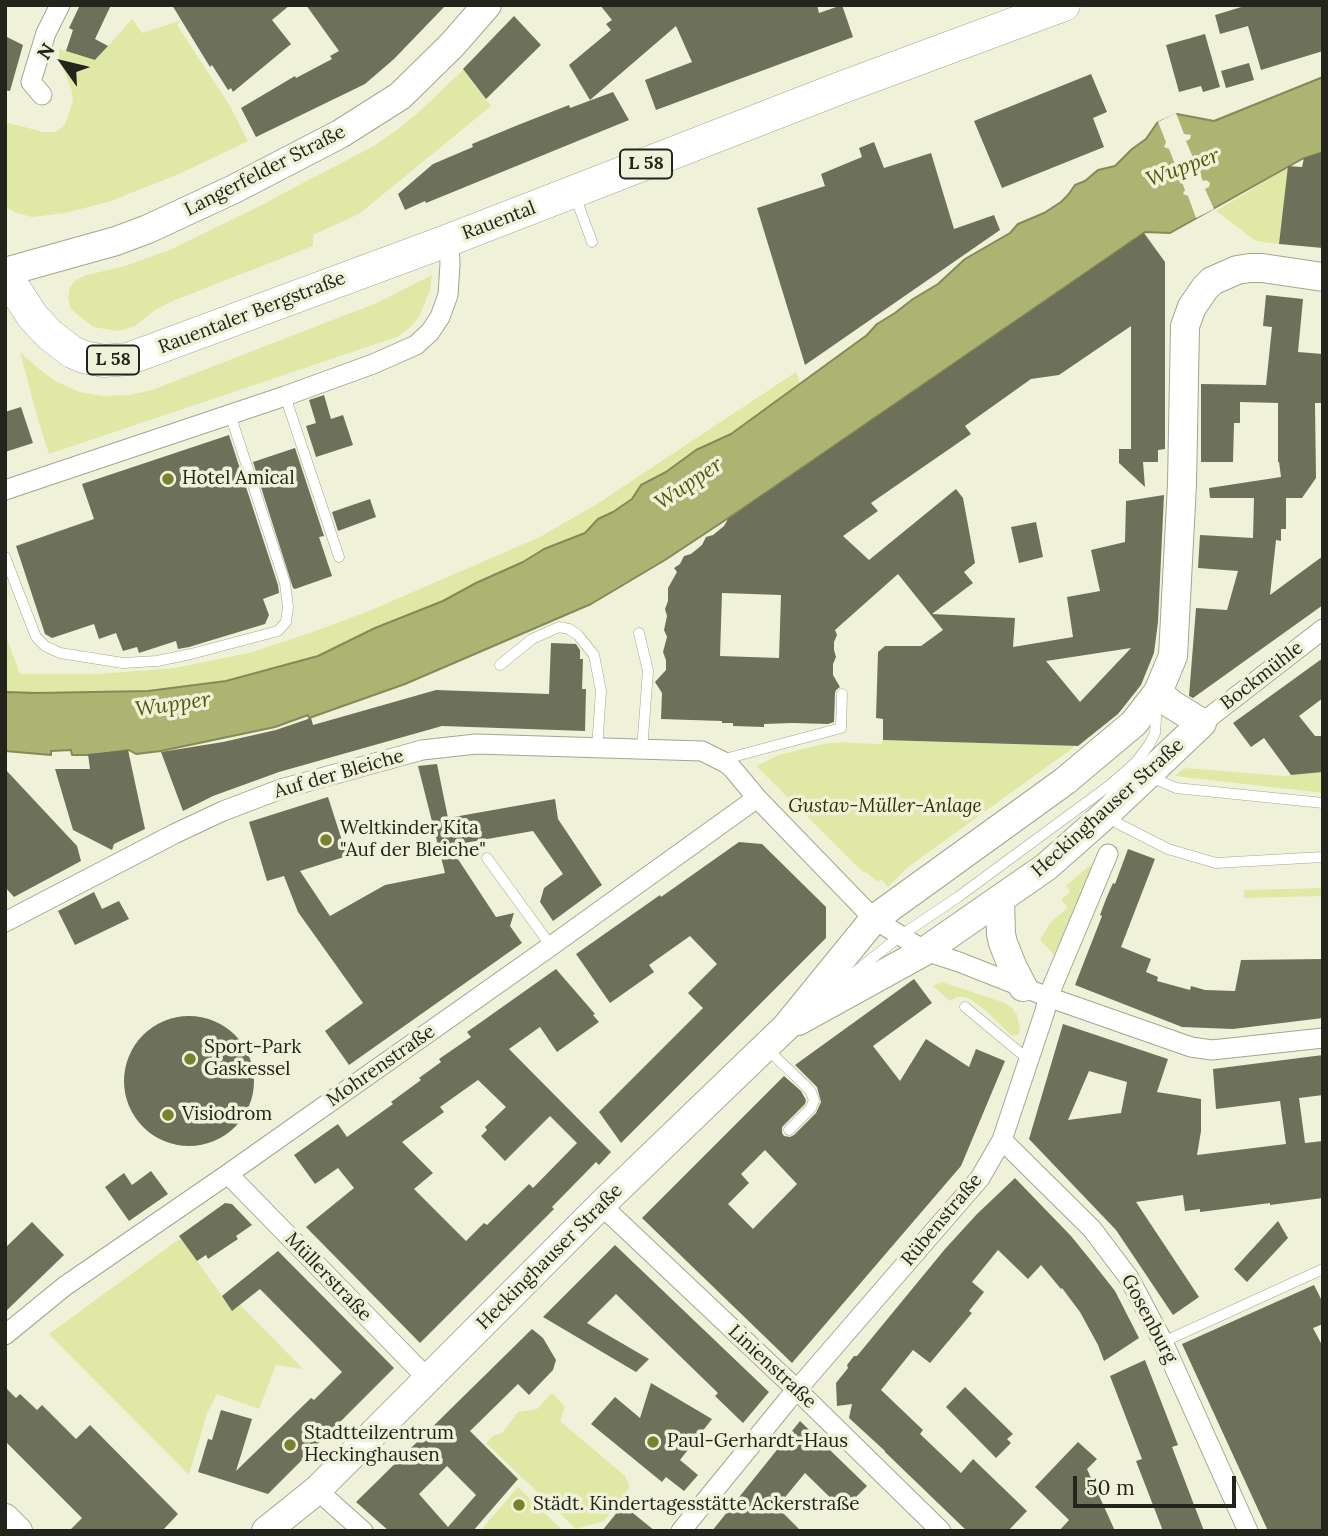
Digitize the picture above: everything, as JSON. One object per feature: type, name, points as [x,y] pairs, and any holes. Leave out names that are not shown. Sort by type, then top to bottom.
[{"type":"main road","name":"Langerfelder Straße","points":[[5,273],[148,229],[234,189],[340,134],[400,96],[452,45],[486,5]]},
{"type":"main road","name":"Rauental","points":[[449,240],[843,87],[1064,5]]},
{"type":"main road","name":"Rauentaler Bergstraße","points":[[5,273],[33,317],[50,335],[72,352],[104,361],[128,359],[449,240]]},
{"type":"main road","name":"Heckinghauser Straße","points":[[266,1531],[317,1490],[601,1205],[786,1027],[874,919],[1065,781],[1134,723],[1158,692],[1173,656],[1182,484],[1185,326],[1188,316],[1205,288],[1220,277],[1237,270],[1262,268],[1323,276]]},
{"type":"main road","name":"Heckinghauser Straße","points":[[786,1027],[925,951],[1046,867],[1106,814],[1202,723],[1171,704],[1158,692]]},
{"type":"main road","points":[[1000,900],[1003,943],[1035,992]]},
{"type":"main road","name":"Heckinghauser Straße","points":[[292,1531],[317,1490]]},
{"type":"main road","points":[[5,1518],[18,1531]]},
{"type":"street","points":[[42,95],[31,82],[46,33],[60,5]]},
{"type":"street","name":"Rauental","points":[[5,490],[285,396],[416,345],[430,332],[440,317],[448,295],[449,240]]},
{"type":"street","name":"Bockmühle","points":[[1202,723],[1323,629]]},
{"type":"street","name":"Auf der Bleiche","points":[[5,922],[210,816],[281,789],[422,750],[477,744],[702,751],[721,760]]},
{"type":"street","points":[[721,760],[732,768],[757,798],[874,919],[925,951],[1191,1047],[1212,1050],[1323,1038]]},
{"type":"street","name":"Mohrenstraße","points":[[5,1335],[65,1286],[228,1174],[757,798]]},
{"type":"street","name":"Rübenstraße","points":[[681,1531],[797,1390],[980,1178],[1002,1140],[1029,1060],[1035,992],[1108,854]]},
{"type":"street","name":"Gosenburg","points":[[1002,1140],[1092,1230],[1129,1278],[1163,1342],[1248,1531]]},
{"type":"street","name":"Müllerstraße","points":[[228,1174],[428,1379]]},
{"type":"street","name":"Linienstraße","points":[[601,1205],[797,1390],[941,1531]]},
{"type":"street","points":[[317,1490],[363,1531]]},
{"type":"lane","points":[[574,192],[592,242]]},
{"type":"lane","points":[[285,396],[339,557]]},
{"type":"lane","points":[[5,557],[36,637],[45,646],[61,653],[123,663],[157,661],[278,631],[286,622],[288,607],[285,583],[230,414]]},
{"type":"lane","points":[[500,665],[532,639],[559,628],[569,629],[578,635],[594,655],[601,691],[597,748]]},
{"type":"lane","points":[[639,633],[648,670],[642,750]]},
{"type":"lane","points":[[786,1027],[900,936],[1110,785],[1135,763],[1155,733],[1158,692]]},
{"type":"lane","points":[[721,760],[841,727],[842,694]]},
{"type":"lane","points":[[1147,775],[1175,788],[1323,803]]},
{"type":"lane","points":[[1106,814],[1119,824],[1168,849],[1216,863],[1323,857]]},
{"type":"lane","points":[[487,858],[551,946]]},
{"type":"lane","points":[[965,1007],[1029,1060]]},
{"type":"lane","points":[[766,1047],[806,1086],[814,1100],[811,1108],[789,1130]]},
{"type":"lane","points":[[1163,1342],[1323,1269]]},
{"type":"green space","points":[[132,19],[142,33],[182,20],[177,25],[230,106],[248,141],[179,174],[108,202],[65,213],[32,217],[5,207],[5,122],[43,132],[55,132],[63,127],[73,100],[59,58],[59,49],[96,60]]},
{"type":"green space","points":[[463,70],[491,106],[359,214],[313,235],[313,246],[175,300],[155,310],[135,326],[118,331],[93,327],[71,309],[68,298],[70,287],[77,279],[172,249],[374,146],[420,111]]},
{"type":"green space","points":[[1289,167],[1280,244],[1256,241],[1216,211]]},
{"type":"green space","points":[[432,275],[430,290],[419,317],[397,337],[49,454],[20,352],[57,382],[80,392],[102,396],[129,395],[152,390],[379,302]]},
{"type":"green space","points":[[796,372],[800,383],[735,431],[696,450],[666,472],[641,485],[632,499],[598,519],[585,533],[544,549],[443,601],[375,628],[318,656],[226,681],[148,691],[5,692],[5,634],[20,674],[96,674],[175,668],[249,653],[369,611],[540,537],[597,504]]},
{"type":"green space","name":"Gustav-Müller-Anlage","points":[[883,740],[1073,748],[908,867],[888,887],[881,879],[878,882],[864,873],[756,766],[779,755],[823,744],[882,744]]},
{"type":"green space","points":[[1184,768],[1283,776],[1323,772],[1323,793],[1175,776]]},
{"type":"green space","points":[[1089,866],[1093,867],[1054,955],[1040,940],[1050,923],[1068,907],[1061,900],[1070,892],[1066,886]]},
{"type":"green space","points":[[1323,888],[1323,896],[1244,898],[1244,890]]},
{"type":"green space","points":[[942,982],[1005,1003],[1017,1015],[1020,1029],[1018,1035],[1012,1036],[970,999],[957,997],[950,1001],[933,986]]},
{"type":"green space","points":[[178,1240],[182,1240],[232,1310],[240,1305],[303,1369],[276,1365],[259,1409],[217,1394],[207,1413],[189,1475],[49,1334]]},
{"type":"green space","points":[[552,1393],[565,1407],[560,1421],[625,1476],[630,1487],[604,1521],[576,1529],[486,1443],[493,1436],[502,1433],[518,1412],[537,1409]]},
{"type":"green space","name":"Städt. Kindertagesstätte Ackerstraße","points":[[518,1487],[563,1531],[480,1531]]},
{"type":"water","name":"Wupper","points":[[1323,77],[1323,152],[1302,159],[1170,233],[1145,232],[742,509],[665,560],[591,604],[405,684],[309,718],[308,715],[275,727],[136,754],[129,750],[93,755],[72,755],[71,750],[51,751],[51,755],[5,751],[5,692],[148,691],[226,681],[318,656],[375,628],[443,601],[544,549],[585,533],[598,519],[632,499],[641,485],[666,472],[696,450],[731,434],[867,335],[877,324],[938,284],[965,259],[1010,233],[1018,224],[1061,202],[1075,185],[1085,181],[1098,170],[1115,166],[1146,139],[1157,123],[1177,114],[1214,121]]},
{"type":"pier","points":[[1176,113],[1184,134],[1191,135],[1186,141],[1203,181],[1210,183],[1205,189],[1214,209],[1196,218],[1188,196],[1183,194],[1185,190],[1169,149],[1164,147],[1166,142],[1158,122]]},
{"type":"building","points":[[80,5],[111,5],[95,39],[108,46],[95,60],[66,51],[73,30],[69,28]]},
{"type":"building","points":[[172,5],[290,5],[272,20],[291,44],[233,92],[231,88],[228,90],[212,65],[210,67]]},
{"type":"building","points":[[306,5],[446,5],[394,59],[365,84],[256,137],[241,108],[295,76],[296,78],[332,59],[330,56],[339,51]]},
{"type":"building","points":[[600,5],[817,5],[819,13],[842,5],[853,37],[656,110],[645,80],[692,62],[676,26],[590,100],[569,65],[611,30],[606,24],[612,20]]},
{"type":"building","points":[[1248,5],[1323,5],[1323,51],[1261,70],[1248,26],[1220,34],[1215,15]]},
{"type":"building","points":[[514,16],[541,45],[486,99],[463,69]]},
{"type":"building","points":[[1205,34],[1220,87],[1203,92],[1201,86],[1179,92],[1166,45]]},
{"type":"building","points":[[5,36],[23,45],[10,91],[5,90]]},
{"type":"building","points":[[1249,63],[1254,80],[1226,88],[1221,71]]},
{"type":"building","points":[[1091,74],[1107,112],[1093,118],[1104,147],[1002,188],[974,121]]},
{"type":"building","points":[[613,92],[629,120],[405,210],[398,194],[433,164],[518,125],[569,105],[570,108]]},
{"type":"building","points":[[874,142],[884,168],[931,153],[954,229],[994,215],[1000,230],[805,365],[757,208],[825,186],[821,174],[862,157],[859,148]]},
{"type":"building","points":[[1323,152],[1323,248],[1279,244],[1288,166],[1302,167],[1304,158]]},
{"type":"building","points":[[1144,233],[1165,262],[1165,449],[1158,450],[1158,462],[1143,462],[1145,487],[1119,463],[1119,449],[1131,449],[1131,326],[1059,375],[1031,379],[965,426],[971,434],[871,503],[878,511],[843,536],[869,560],[956,489],[963,498],[975,563],[964,572],[973,583],[932,614],[1015,618],[1013,647],[1073,637],[1067,597],[1100,591],[1091,550],[1125,542],[1126,501],[1164,495],[1154,653],[1141,685],[1118,714],[1078,746],[883,740],[883,719],[876,718],[878,652],[885,646],[921,646],[943,630],[898,574],[835,630],[837,635],[834,642],[836,657],[833,675],[840,687],[835,693],[834,722],[764,724],[764,727],[733,726],[733,723],[722,721],[661,719],[662,693],[655,682],[666,670],[663,652],[667,637],[664,630],[667,616],[665,609],[668,588],[677,572],[674,568],[684,556],[702,545],[706,537],[724,526],[728,519]],"holes":[[[722,593],[781,595],[779,658],[720,656]],[[1131,648],[1080,702],[1046,661]]]},
{"type":"building","points":[[1266,295],[1303,299],[1298,352],[1323,354],[1323,403],[1315,403],[1316,478],[1302,498],[1286,498],[1286,529],[1281,529],[1281,541],[1276,540],[1270,595],[1323,556],[1323,605],[1193,698],[1189,696],[1196,608],[1227,610],[1238,571],[1198,568],[1200,535],[1253,538],[1254,498],[1210,498],[1209,488],[1281,477],[1278,462],[1278,403],[1240,402],[1240,423],[1234,423],[1233,462],[1201,462],[1201,384],[1266,385],[1272,327],[1263,326]]},
{"type":"building","points":[[324,395],[331,419],[343,415],[353,445],[316,457],[306,426],[316,423],[309,400]]},
{"type":"building","points":[[21,407],[33,443],[5,452],[5,412]]},
{"type":"building","points":[[229,435],[278,585],[279,593],[263,599],[269,615],[265,624],[189,647],[178,649],[176,641],[139,653],[137,647],[123,651],[116,633],[99,639],[94,624],[52,638],[45,634],[16,546],[94,519],[82,484]]},
{"type":"building","points":[[295,448],[324,536],[319,537],[332,576],[295,589],[253,462]]},
{"type":"building","points":[[370,499],[376,517],[338,531],[332,512]]},
{"type":"building","points":[[1036,522],[1043,557],[1019,563],[1011,527]]},
{"type":"building","points":[[551,643],[576,644],[580,650],[580,659],[583,659],[582,689],[586,689],[585,731],[442,726],[279,772],[213,796],[183,811],[161,752],[276,730],[311,718],[313,725],[436,690],[549,694]]},
{"type":"building","points":[[1323,658],[1323,698],[1299,716],[1315,736],[1323,736],[1323,772],[1291,775],[1264,738],[1251,747],[1233,723]]},
{"type":"building","points":[[128,750],[145,829],[114,844],[112,850],[73,830],[55,769],[90,769],[88,754]]},
{"type":"building","points":[[437,764],[448,818],[555,799],[558,819],[602,885],[553,921],[540,902],[544,888],[563,874],[533,831],[453,845],[452,850],[496,917],[514,913],[510,926],[522,943],[349,1065],[325,1031],[363,1003],[298,912],[284,876],[267,881],[249,822],[328,797],[347,856],[300,871],[330,916],[385,885],[445,873],[418,766]]},
{"type":"building","points":[[5,769],[77,846],[81,861],[14,897],[5,887]]},
{"type":"building","points":[[739,842],[762,844],[826,907],[826,938],[621,1143],[599,1112],[703,1008],[688,993],[717,964],[690,936],[649,965],[654,972],[610,1003],[576,954]]},
{"type":"building","points":[[1128,849],[1155,859],[1121,947],[1151,959],[1146,972],[1158,977],[1157,981],[1190,990],[1191,986],[1205,990],[1235,991],[1241,960],[1323,959],[1323,1018],[1233,1029],[1182,1027],[1075,985],[1106,899],[1113,883],[1115,884]]},
{"type":"building","points":[[94,892],[102,909],[119,901],[129,919],[75,945],[58,911]]},
{"type":"building","points":[[556,969],[599,1022],[557,1052],[540,1027],[509,1049],[611,1152],[599,1165],[596,1162],[552,1207],[554,1209],[420,1343],[306,1227],[354,1188],[338,1168],[315,1184],[294,1155],[338,1124],[347,1137],[393,1104],[391,1102],[441,1062],[439,1059],[471,1037],[467,1032]],"holes":[[[478,1080],[506,1107],[485,1127],[487,1130],[481,1136],[505,1161],[550,1116],[577,1143],[533,1188],[529,1184],[487,1225],[484,1223],[466,1241],[414,1189],[433,1173],[402,1142],[444,1112],[440,1107]]]},
{"type":"building","points":[[914,979],[932,1003],[873,1046],[900,1081],[926,1039],[969,1067],[976,1049],[1005,1061],[961,1166],[792,1363],[642,1218],[784,1076],[801,1091],[806,1100],[782,1127],[784,1136],[794,1135],[816,1113],[821,1102],[817,1087],[795,1065]],"holes":[[[765,1150],[797,1184],[753,1229],[728,1204],[749,1183],[741,1174]]]},
{"type":"building","points":[[189,1016],[214,1021],[235,1035],[249,1056],[254,1081],[249,1106],[235,1127],[214,1141],[189,1146],[164,1141],[143,1127],[129,1106],[124,1081],[129,1056],[143,1035],[164,1021]]},
{"type":"building","points":[[1063,1024],[1168,1059],[1157,1092],[1201,1099],[1201,1131],[1197,1155],[1286,1144],[1280,1101],[1216,1109],[1213,1069],[1323,1055],[1323,1095],[1299,1098],[1305,1143],[1323,1141],[1323,1198],[1200,1212],[1200,1209],[1185,1211],[1183,1195],[1136,1202],[1199,1297],[1173,1315],[1116,1230],[1029,1139]],"holes":[[[1089,1071],[1127,1082],[1121,1113],[1068,1120]]]},
{"type":"building","points":[[151,1171],[168,1194],[129,1221],[105,1187],[124,1173],[132,1185]]},
{"type":"building","points":[[1015,1178],[1071,1236],[1115,1291],[1139,1338],[1104,1361],[1080,1312],[1041,1265],[1028,1279],[998,1250],[972,1282],[984,1292],[969,1311],[972,1313],[930,1363],[913,1350],[881,1390],[923,1430],[920,1434],[961,1473],[973,1459],[1027,1511],[1008,1531],[967,1531],[849,1418],[852,1404],[837,1406],[836,1383],[854,1356],[857,1356],[945,1249]]},
{"type":"building","points":[[225,1203],[232,1204],[252,1225],[236,1236],[238,1239],[208,1259],[206,1255],[197,1261],[179,1236]]},
{"type":"building","points":[[1278,1221],[1288,1238],[1247,1282],[1234,1269]]},
{"type":"building","points":[[32,1222],[64,1255],[5,1312],[5,1248]]},
{"type":"building","points":[[615,1245],[769,1392],[743,1423],[715,1396],[718,1393],[616,1294],[587,1323],[649,1359],[636,1372],[543,1317]]},
{"type":"building","points":[[278,1251],[394,1368],[268,1494],[198,1472],[208,1439],[212,1440],[221,1410],[252,1419],[236,1471],[311,1398],[314,1400],[342,1372],[260,1289],[232,1311],[222,1296]]},
{"type":"building","points":[[1314,1285],[1323,1303],[1323,1324],[1313,1328],[1323,1347],[1323,1531],[1268,1531],[1182,1344]]},
{"type":"building","points":[[532,1329],[543,1338],[556,1360],[553,1370],[529,1395],[518,1384],[470,1431],[518,1479],[473,1531],[389,1531],[356,1502]],"holes":[[[447,1466],[476,1495],[448,1527],[419,1494]]]},
{"type":"building","points":[[1145,1360],[1178,1445],[1172,1447],[1204,1531],[1163,1531],[1136,1461],[1142,1459],[1110,1376]]},
{"type":"building","name":"Paul-Gerhardt-Haus","points":[[651,1383],[712,1419],[680,1460],[698,1475],[684,1491],[666,1477],[662,1482],[591,1424],[615,1397],[640,1418]]},
{"type":"building","points":[[5,1387],[16,1398],[20,1394],[37,1410],[42,1405],[76,1439],[90,1425],[178,1514],[162,1531],[69,1531],[82,1518],[5,1441]]},
{"type":"building","points":[[965,1387],[1013,1434],[1007,1439],[1011,1443],[996,1458],[946,1407]]},
{"type":"building","points":[[800,1421],[867,1486],[843,1510],[805,1473],[777,1507],[801,1531],[712,1531]]},
{"type":"building","points":[[1078,1442],[1097,1459],[1087,1469],[1115,1531],[1059,1531],[1069,1520],[1035,1487]]},
{"type":"building","points":[[623,1505],[655,1531],[602,1531]]},
{"type":"place","name":"Hotel Amical","points":[[168,479]]},
{"type":"place","name":"Weltkinder Kita \"Auf der Bleiche\"","points":[[326,840]]},
{"type":"place","name":"Sport-Park Gaskessel","points":[[190,1059]]},
{"type":"place","name":"Visiodrom","points":[[168,1115]]},
{"type":"place","name":"Paul-Gerhardt-Haus","points":[[653,1442]]},
{"type":"place","name":"Stadtteilzentrum Heckinghausen","points":[[290,1445]]},
{"type":"place","name":"Städt. Kindertagesstätte Ackerstraße","points":[[519,1505]]}]
